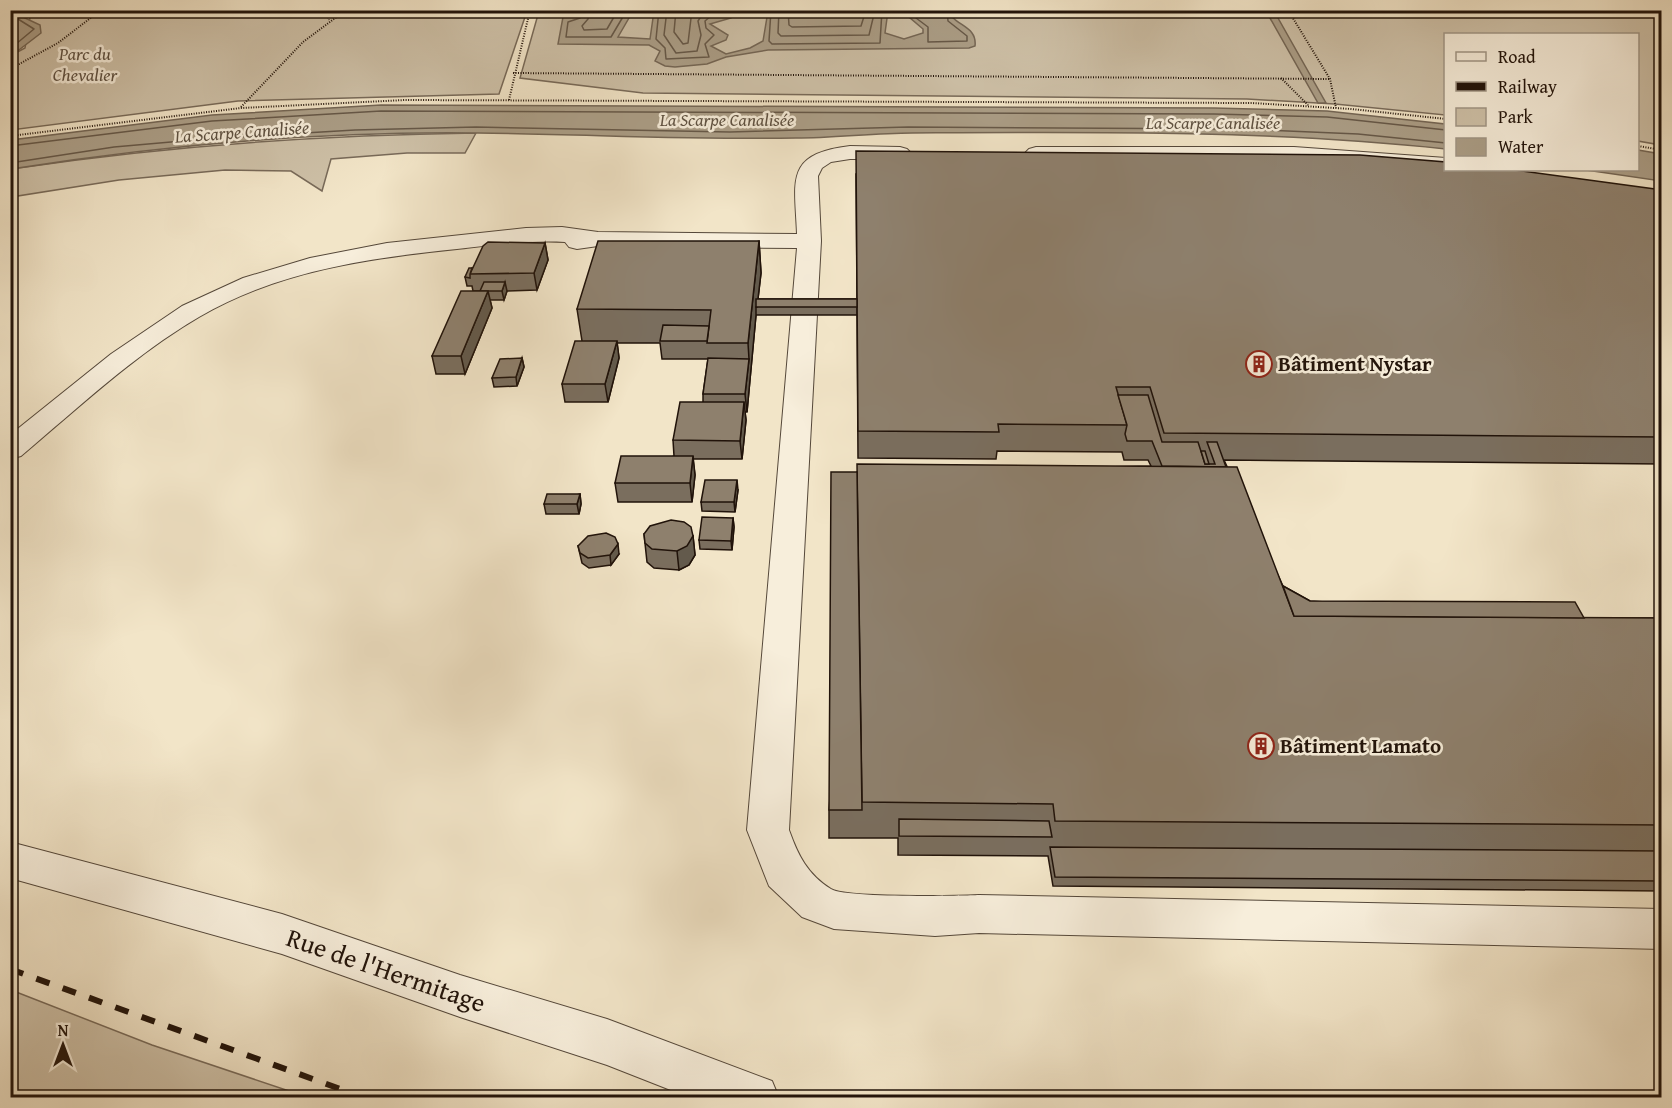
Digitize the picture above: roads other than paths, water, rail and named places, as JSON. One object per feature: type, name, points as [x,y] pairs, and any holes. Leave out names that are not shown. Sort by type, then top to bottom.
[{"type":"street","points":[[915,153],[844,153],[815,161],[807,172],[809,241],[768,830],[784,873],[817,904],[834,910],[936,917],[979,914],[1662,929]]},
{"type":"street","points":[[1011,153],[1294,153],[1444,165]]},
{"type":"street","points":[[10,450],[120,362],[192,311],[239,290],[297,269],[406,246],[455,242],[809,241]]},
{"type":"street","name":"Rue de l'Hermitage","points":[[10,860],[282,934],[460,996],[607,1042],[755,1098]]},
{"type":"water","points":[[578,10],[633,11],[618,37],[650,39],[654,11],[730,12],[731,18],[710,24],[728,35],[726,40],[711,46],[726,54],[750,48],[763,41],[767,17],[765,11],[888,11],[885,33],[904,39],[923,33],[923,29],[909,17],[908,11],[953,11],[952,17],[974,36],[975,46],[969,48],[768,50],[726,57],[707,64],[675,67],[665,66],[655,61],[660,51],[649,45],[558,44],[563,17]]},
{"type":"water","points":[[10,11],[40,25],[41,33],[11,56]]},
{"type":"water","points":[[1266,11],[1274,11],[1326,103],[1318,103]]},
{"type":"water","name":"La Scarpe Canalisée","points":[[381,105],[1214,108],[1327,111],[1444,124],[1444,149],[1313,138],[1179,133],[912,133],[811,138],[677,138],[419,133],[244,141],[127,153],[11,169],[11,140],[212,115]]},
{"type":"water","points":[[1639,150],[1661,154],[1661,181],[1593,171],[1639,171]]},
{"type":"railway","points":[[10,969],[365,1098]]},
{"type":"place","name":"Bâtiment Nystar","points":[[1259,364]]},
{"type":"place","name":"Bâtiment Lamato","points":[[1261,746]]},
{"type":"park label","name":"Parc du Chevalier","points":[[85,64]]}]
